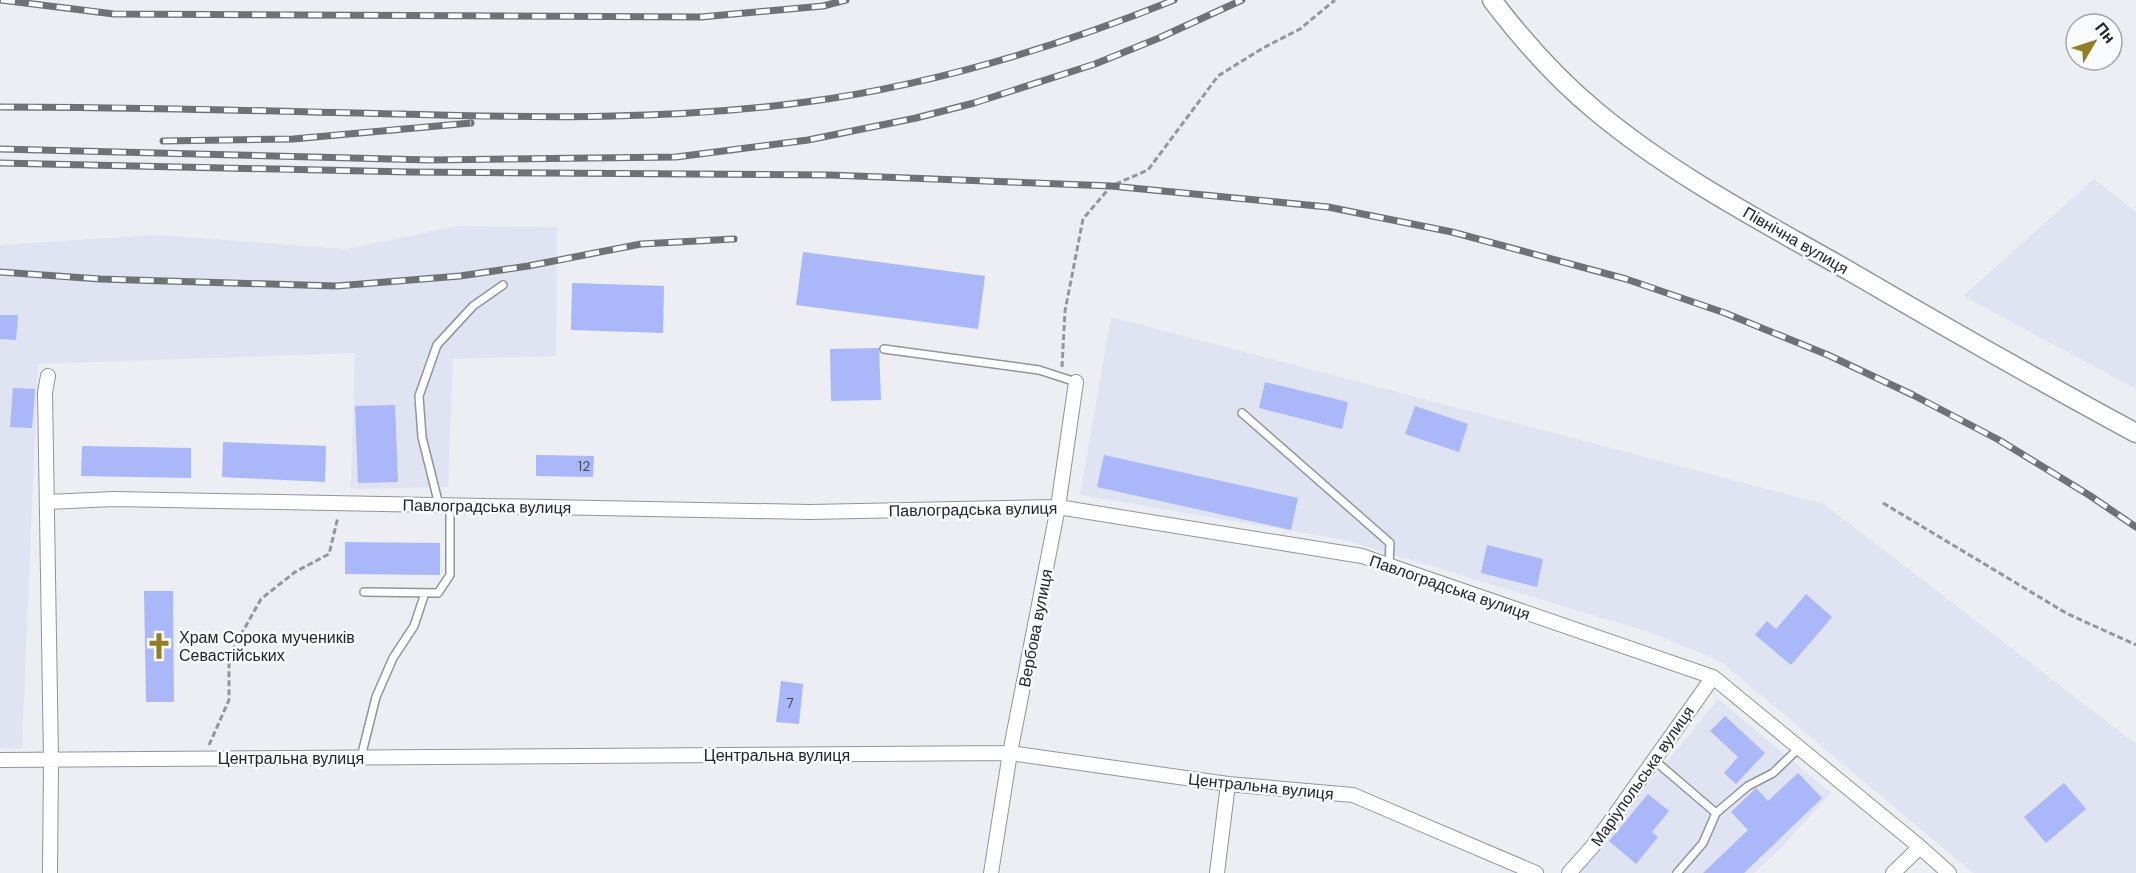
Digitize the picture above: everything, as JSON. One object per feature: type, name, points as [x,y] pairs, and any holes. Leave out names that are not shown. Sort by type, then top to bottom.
[{"type":"street","name":"Північна вулиця","points":[[1492,0],[1538,57],[1598,113],[1686,176],[2048,385],[2136,433]]},
{"type":"street","points":[[48,376],[45,392],[51,759],[50,873]]},
{"type":"street","name":"Вербова вулиця","points":[[991,873],[1010,753],[1058,507],[1076,382]]},
{"type":"street","name":"Павлоградська вулиця","points":[[47,502],[114,499],[810,512],[1058,507],[1362,556],[1713,677],[1949,873]]},
{"type":"street","name":"Маріупольська вулиця","points":[[1569,873],[1593,846],[1713,677]]},
{"type":"street","name":"Центральна вулиця","points":[[0,760],[1010,753],[1228,784],[1353,795],[1536,873]]},
{"type":"street","points":[[1217,873],[1228,784]]},
{"type":"street","points":[[1893,873],[1920,847]]},
{"type":"lane","points":[[364,592],[438,594],[450,575],[444,505],[422,437],[419,396],[437,345],[473,306],[503,285]]},
{"type":"lane","points":[[884,349],[1039,370],[1076,382]]},
{"type":"lane","points":[[1242,413],[1390,543],[1389,566]]},
{"type":"lane","points":[[361,757],[376,697],[393,657],[414,626],[425,593]]},
{"type":"lane","points":[[1677,873],[1703,843],[1716,813],[1748,786],[1773,772],[1799,748]]},
{"type":"lane","points":[[1654,760],[1716,813]]},
{"type":"path","points":[[1062,377],[1065,311],[1083,219],[1111,186],[1148,170],[1218,76],[1263,48],[1300,29],[1335,0]]},
{"type":"path","points":[[204,758],[229,699],[229,656],[261,599],[295,572],[329,554],[342,503]]},
{"type":"path","points":[[1883,503],[2067,613],[2136,645]]},
{"type":"shaded area","points":[[2094,179],[2136,212],[2136,389],[1963,296]]},
{"type":"shaded area","points":[[457,226],[557,227],[556,356],[453,359],[448,487],[351,489],[355,353],[38,364],[22,749],[0,748],[0,245],[156,235],[347,249]]},
{"type":"shaded area","points":[[1111,317],[1824,504],[2136,744],[2136,873],[1973,873],[1720,661],[1649,632],[1345,540],[1080,495]]},
{"type":"shaded area","points":[[1718,699],[1831,793],[1780,849],[1754,873],[1576,873]]},
{"type":"building","points":[[803,252],[985,276],[978,329],[796,305]]},
{"type":"building","points":[[572,283],[664,286],[663,333],[571,330]]},
{"type":"building","points":[[0,315],[18,315],[16,340],[0,339]]},
{"type":"building","points":[[879,348],[881,400],[831,401],[830,349]]},
{"type":"building","points":[[1265,382],[1348,402],[1342,429],[1259,408]]},
{"type":"building","points":[[13,388],[35,389],[32,428],[10,427]]},
{"type":"building","points":[[395,405],[398,482],[358,483],[355,406]]},
{"type":"building","points":[[1415,406],[1468,424],[1459,452],[1405,434]]},
{"type":"building","points":[[223,442],[326,446],[325,482],[222,477]]},
{"type":"building","points":[[82,446],[191,448],[191,478],[81,476]]},
{"type":"building","points":[[536,455],[594,456],[593,477],[536,476]]},
{"type":"building","points":[[1104,455],[1298,498],[1291,530],[1097,487]]},
{"type":"building","points":[[345,542],[440,543],[440,575],[345,574]]},
{"type":"building","points":[[1487,545],[1543,559],[1537,587],[1481,573]]},
{"type":"building","name":"Храм Сорока мучеників Севастійських","points":[[144,591],[173,591],[174,702],[146,702]]},
{"type":"building","points":[[1806,594],[1832,617],[1791,665],[1755,635],[1767,621],[1776,629]]},
{"type":"building","points":[[781,681],[803,684],[799,724],[776,722]]},
{"type":"building","points":[[1725,716],[1765,753],[1736,784],[1724,773],[1738,757],[1710,731]]},
{"type":"building","points":[[1798,773],[1822,798],[1744,873],[1703,873],[1748,830],[1731,812],[1756,788],[1768,801]]},
{"type":"building","points":[[2064,783],[2086,809],[2046,843],[2024,817]]},
{"type":"building","points":[[1648,794],[1669,811],[1652,832],[1658,837],[1636,864],[1609,841]]},
{"type":"railway","points":[[1,0],[114,14],[701,17],[823,6],[846,0]]},
{"type":"railway","points":[[0,107],[553,117],[655,115],[756,108],[853,95],[947,75],[1085,33],[1174,0]]},
{"type":"railway","points":[[0,149],[430,160],[676,157],[808,140],[916,118],[974,103],[1095,64],[1242,0]]},
{"type":"railway","points":[[163,141],[293,139],[471,123]]},
{"type":"railway","points":[[0,163],[409,172],[830,175],[1111,186],[1328,207],[1452,232],[1626,279],[1725,313],[1828,355],[1913,395],[1999,440],[2089,495],[2136,527]]},
{"type":"railway","points":[[0,272],[100,279],[336,286],[460,276],[528,266],[641,244],[734,239]]},
{"type":"place","name":"Храм Сорока мучеників Севастійських","points":[[159,646]]}]
